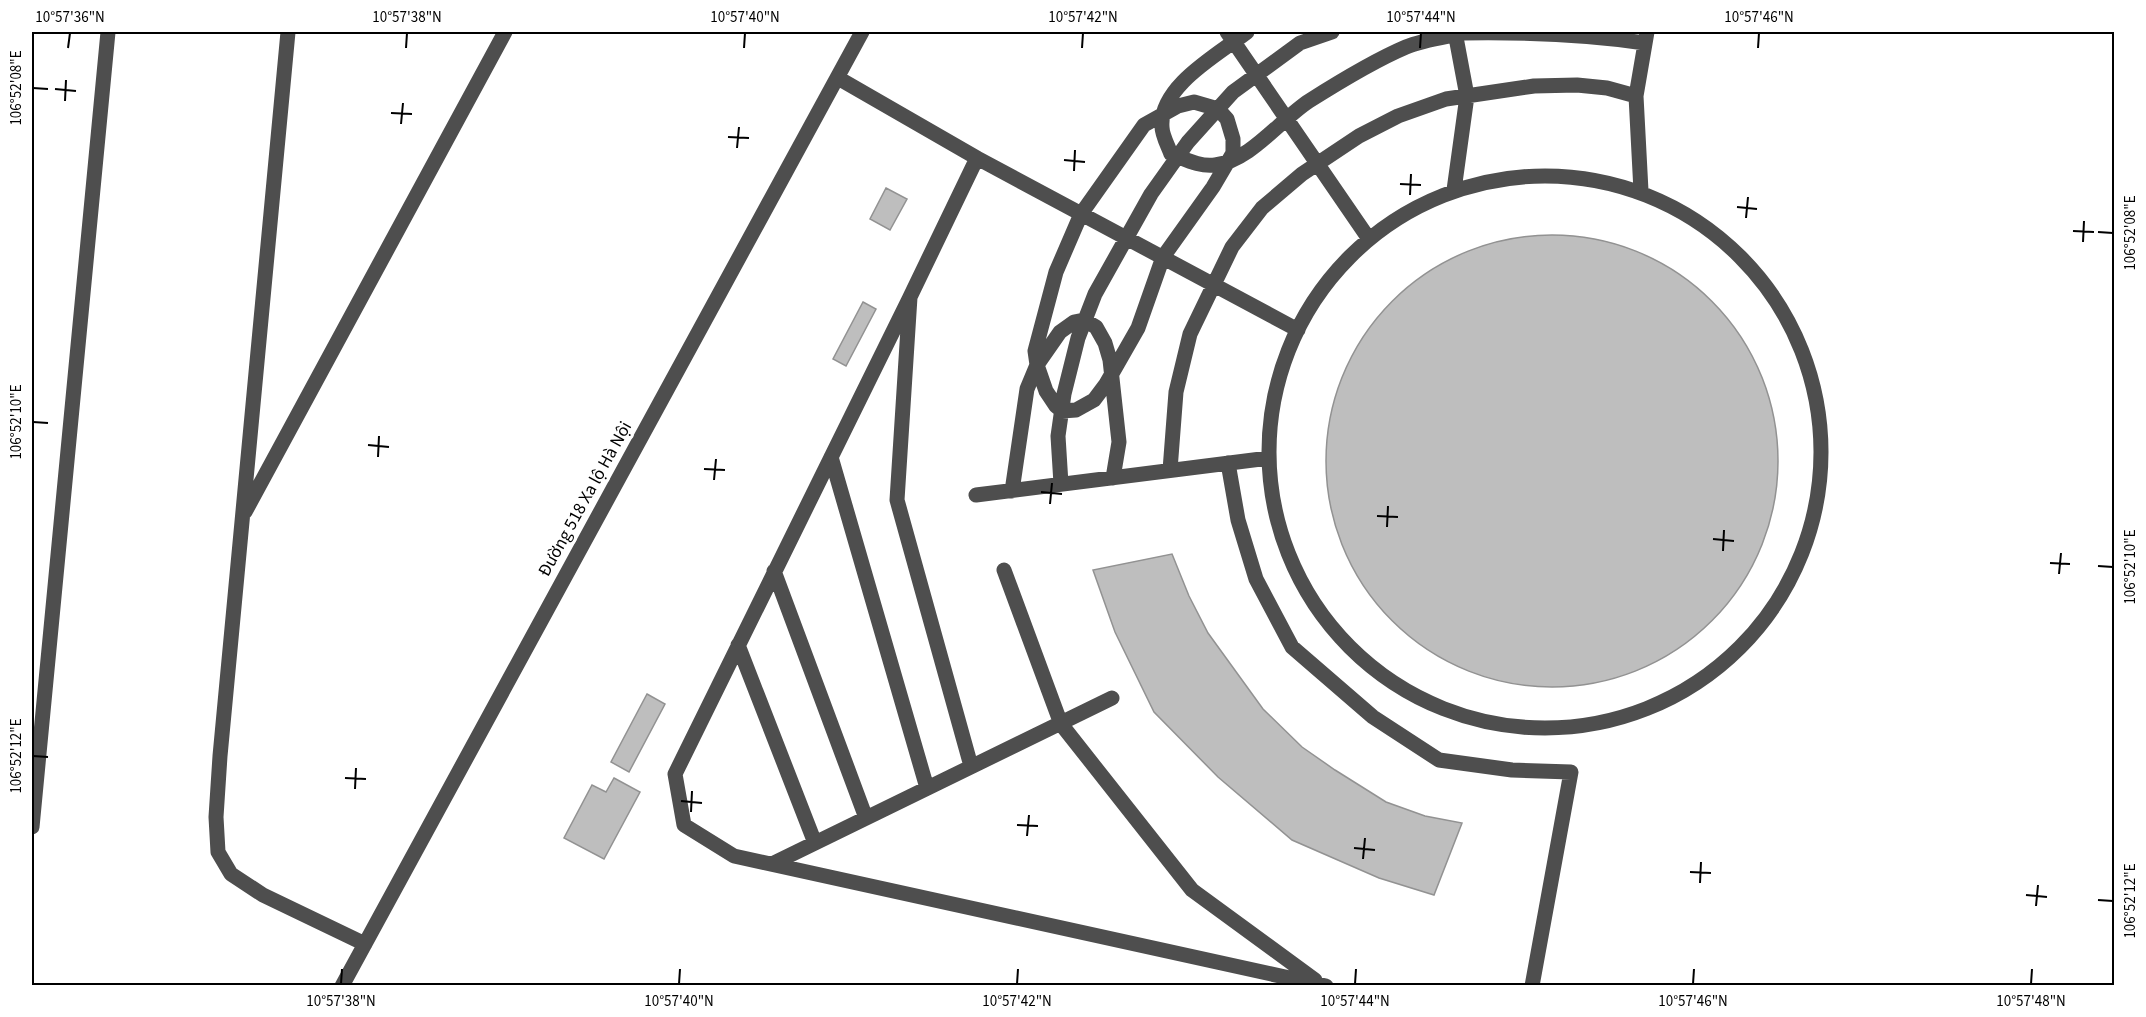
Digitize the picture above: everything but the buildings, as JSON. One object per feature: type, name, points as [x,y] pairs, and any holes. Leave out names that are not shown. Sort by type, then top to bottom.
[{"type":"street","points":[[32,827],[108,32]]},
{"type":"street","points":[[288,32],[241,519],[218,787],[216,817],[218,852],[231,874],[264,895],[365,944]]},
{"type":"street","points":[[241,519],[505,32]]},
{"type":"street","name":"Đường 518 Xa lộ Hà Nội","points":[[342,986],[862,32]]},
{"type":"street","points":[[1247,32],[1231,37],[1186,77],[1174,92],[1166,105],[1162,127],[1171,154],[1195,164],[1215,165],[1240,157],[1308,102],[1407,46],[1455,33],[1548,32],[1646,37],[1636,96],[1641,191]]},
{"type":"street","points":[[1061,484],[1058,436],[1072,360],[1084,320],[1095,294],[1151,194],[1178,157],[1233,92],[1300,43],[1332,32]]},
{"type":"street","points":[[1454,190],[1467,96],[1455,33]]},
{"type":"street","points":[[1231,37],[1369,238]]},
{"type":"street","points":[[838,78],[977,158],[1298,330]]},
{"type":"street","points":[[1170,471],[1176,392],[1190,334],[1232,247],[1262,208],[1302,174],[1359,136],[1398,116],[1446,99],[1534,86],[1578,85],[1607,88],[1636,96]]},
{"type":"street","points":[[1194,102],[1218,109],[1227,119],[1233,140],[1233,153],[1213,187],[1163,257],[1138,328],[1094,400],[1076,410],[1062,411],[1046,392],[1035,351],[1056,272],[1081,214],[1144,125],[1178,106],[1194,102]]},
{"type":"street","points":[[977,158],[675,774],[684,825],[734,856],[1323,985]]},
{"type":"street","points":[[1516,176],[1580,176],[1641,191],[1716,234],[1774,296],[1811,374],[1822,460],[1807,544],[1767,620],[1706,680],[1629,718],[1545,732],[1460,718],[1384,679],[1323,619],[1283,543],[1269,458],[1272,413],[1281,371],[1298,330],[1329,280],[1369,238],[1410,211],[1454,190],[1516,176]]},
{"type":"street","points":[[910,297],[897,500],[971,766]]},
{"type":"street","points":[[1012,491],[1027,389],[1037,365],[1060,332],[1074,322],[1084,320],[1096,327],[1105,343],[1110,360],[1119,442],[1113,478]]},
{"type":"street","points":[[831,457],[927,788]]},
{"type":"street","points":[[976,495],[1269,458]]},
{"type":"street","points":[[1228,463],[1238,520],[1256,579],[1292,647],[1373,717],[1439,760],[1512,770],[1571,772],[1532,986]]},
{"type":"street","points":[[1004,570],[1061,724],[1192,890],[1323,985]]},
{"type":"street","points":[[774,571],[866,818]]},
{"type":"street","points":[[738,645],[815,843]]},
{"type":"street","points":[[772,864],[1112,698]]}]
